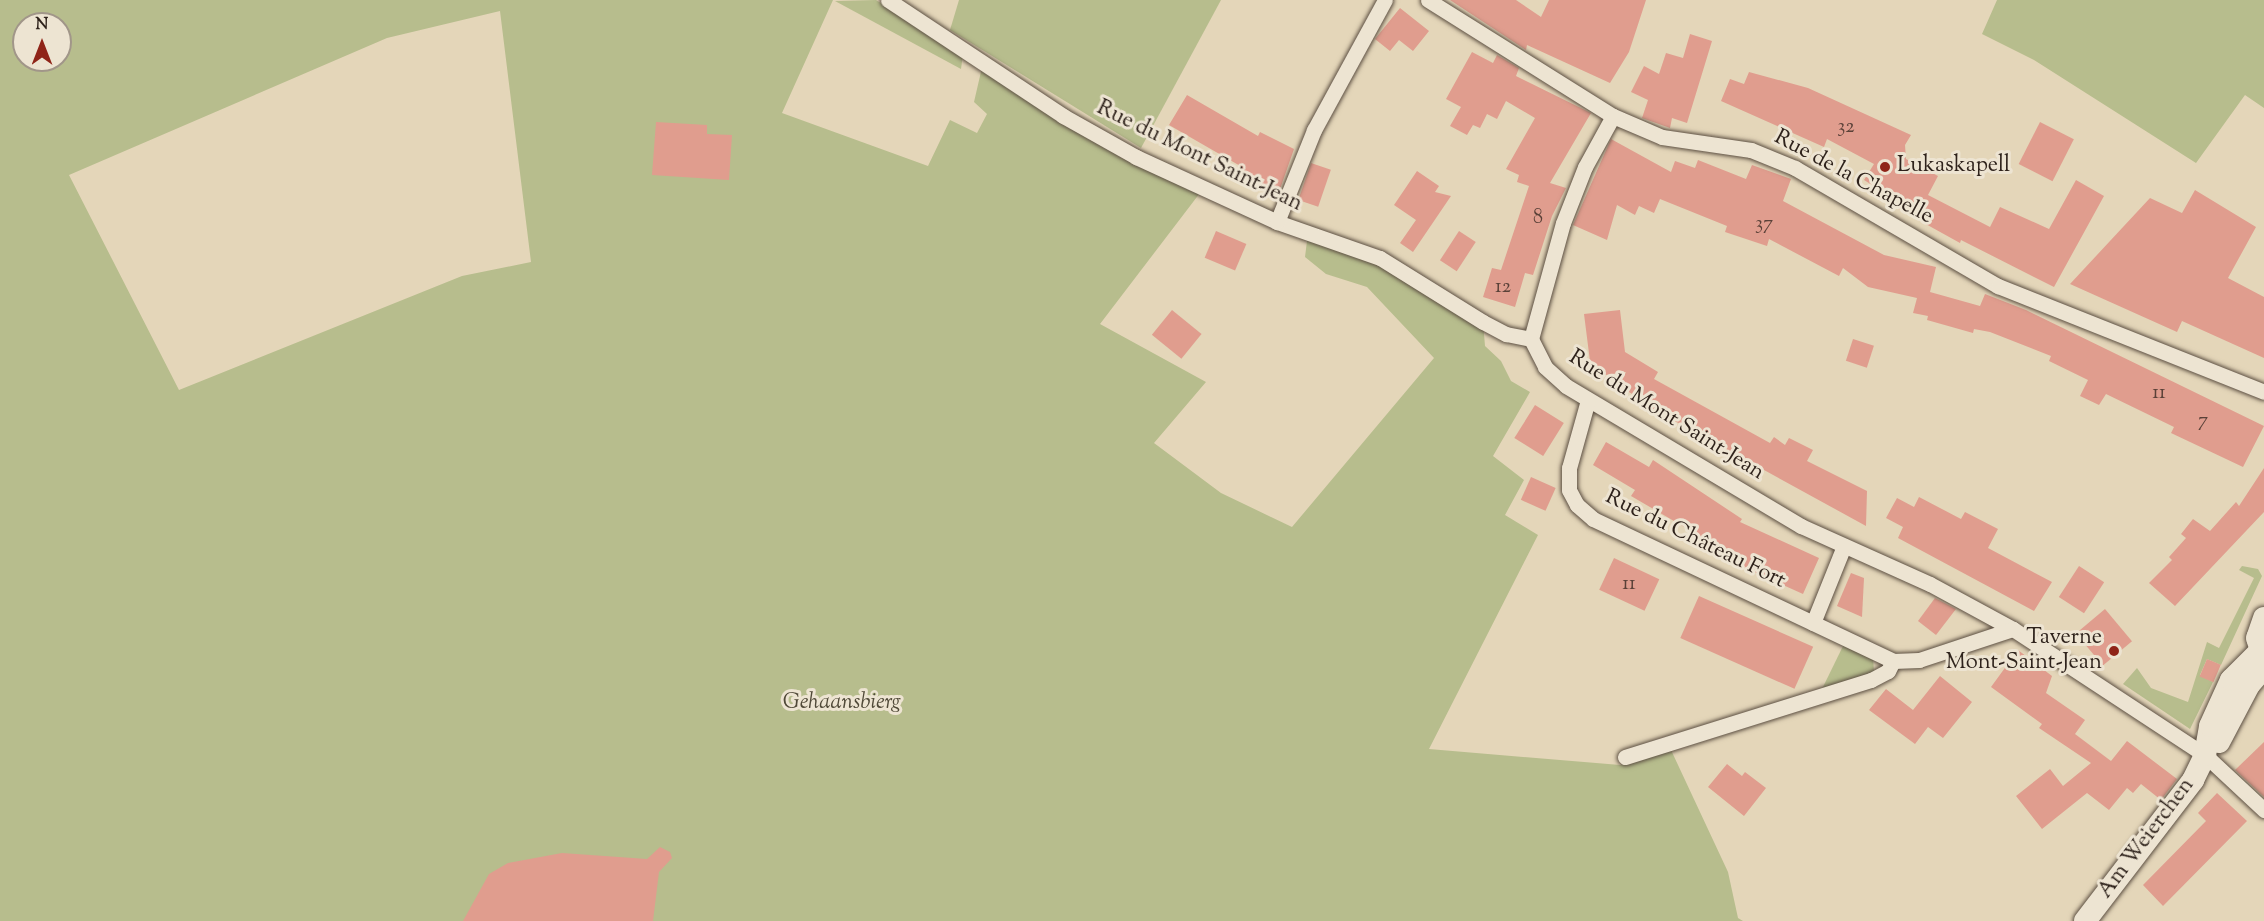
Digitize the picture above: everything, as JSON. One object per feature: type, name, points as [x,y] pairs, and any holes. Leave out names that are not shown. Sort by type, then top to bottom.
[{"type":"main road","points":[[2262,660],[2257,638],[2264,618]]},
{"type":"main road","name":"Am Weierchen","points":[[2085,921],[2179,801],[2205,755],[2210,726],[2231,680],[2262,660]]},
{"type":"street","name":"Rue du Mont Saint-Jean","points":[[888,0],[1063,116],[1136,157],[1277,222],[1380,258],[1483,322],[1506,334],[1531,339],[1545,367],[1588,400],[1801,526],[1930,584],[2013,628],[2205,755],[2264,810]]},
{"type":"street","points":[[1277,222],[1314,130],[1385,0]]},
{"type":"street","name":"Rue de la Chapelle","points":[[1428,0],[1613,116],[1662,137],[1751,150],[1795,168],[1998,286],[2264,393]]},
{"type":"street","points":[[1531,339],[1563,224],[1585,167],[1613,116]]},
{"type":"street","name":"Rue du Château Fort","points":[[1588,400],[1569,468],[1569,490],[1577,505],[1593,519],[1893,661],[1919,660],[2013,628]]},
{"type":"street","points":[[1813,623],[1844,546]]},
{"type":"street","points":[[1625,757],[1871,680],[1888,671],[1893,661]]},
{"type":"green space","name":"Gehaansbierg","points":[[0,0],[833,0],[782,113],[928,166],[950,120],[977,133],[987,114],[974,102],[983,63],[1203,189],[1100,324],[1206,382],[1154,443],[1221,493],[1292,527],[1434,358],[1367,287],[1326,274],[1305,257],[1308,233],[1428,285],[1483,322],[1485,346],[1501,361],[1511,381],[1530,392],[1493,456],[1524,480],[1505,515],[1538,535],[1429,749],[1620,765],[1671,750],[1728,872],[1738,918],[1743,921],[0,921]],"holes":[[[500,11],[531,262],[462,276],[179,390],[69,175],[387,38]]]},
{"type":"green space","points":[[876,0],[963,54],[961,69],[835,1]]},
{"type":"green space","points":[[959,0],[1221,0],[1141,148],[950,30]]},
{"type":"green space","points":[[1997,0],[2264,0],[2264,108],[2245,95],[2196,163],[2034,60],[1982,34]]},
{"type":"green space","points":[[2242,566],[2258,569],[2262,576],[2221,665],[2207,659],[2200,675],[2213,682],[2190,729],[2123,684],[2137,668],[2151,688],[2188,702],[2207,642],[2219,648],[2254,578],[2239,570]]},
{"type":"green space","points":[[1844,644],[1873,658],[1874,672],[1822,689]]},
{"type":"building","points":[[1450,0],[1516,0],[1541,17],[1549,0],[1646,0],[1629,52],[1610,83],[1527,45],[1526,50]]},
{"type":"building","points":[[1400,8],[1429,31],[1413,51],[1399,40],[1390,51],[1375,39]]},
{"type":"building","points":[[1690,34],[1712,41],[1687,123],[1672,118],[1670,128],[1642,118],[1648,100],[1631,92],[1644,66],[1659,74],[1666,53],[1683,58]]},
{"type":"building","points":[[1472,52],[1493,63],[1497,55],[1519,68],[1516,76],[1591,113],[1550,183],[1566,188],[1552,216],[1533,275],[1525,273],[1515,307],[1483,297],[1492,268],[1501,270],[1529,186],[1517,182],[1519,175],[1506,169],[1535,118],[1506,101],[1497,119],[1487,114],[1480,128],[1473,125],[1467,135],[1450,126],[1461,107],[1446,99]]},
{"type":"building","points":[[1749,72],[1808,88],[1911,135],[1905,145],[1906,159],[1938,176],[1928,195],[1990,227],[2000,207],[2049,229],[2076,180],[2104,196],[2054,287],[1961,240],[1960,243],[1895,207],[1898,201],[1864,180],[1874,164],[1827,139],[1824,147],[1721,101],[1730,79],[1744,84]]},
{"type":"building","points":[[1187,95],[1258,136],[1260,132],[1294,149],[1279,192],[1239,172],[1242,167],[1169,125]]},
{"type":"building","points":[[656,122],[707,125],[707,134],[732,135],[729,180],[652,175]]},
{"type":"building","points":[[2040,122],[2074,139],[2053,181],[2019,164]]},
{"type":"building","points":[[1611,139],[1671,172],[1675,161],[1695,168],[1698,160],[1746,179],[1752,165],[1791,179],[1783,201],[1884,255],[1936,267],[1930,292],[1980,306],[1985,294],[2026,310],[2264,426],[2243,467],[2171,433],[2174,427],[2106,394],[2099,405],[2080,396],[2088,380],[2049,361],[2051,356],[1990,332],[1974,329],[1973,333],[1927,320],[1928,316],[1913,313],[1917,298],[1868,287],[1843,268],[1839,276],[1769,239],[1767,246],[1725,232],[1727,226],[1660,199],[1654,213],[1639,206],[1635,215],[1617,205],[1607,240],[1573,225]]},
{"type":"building","points":[[1311,163],[1331,170],[1318,207],[1298,200]]},
{"type":"building","points":[[1417,171],[1439,186],[1435,192],[1451,196],[1413,252],[1400,243],[1416,220],[1394,205]]},
{"type":"building","points":[[2195,190],[2256,227],[2228,278],[2264,297],[2264,358],[2182,321],[2177,332],[2070,284],[2150,198],[2182,213]]},
{"type":"building","points":[[1216,231],[1246,244],[1235,271],[1205,258]]},
{"type":"building","points":[[1459,231],[1476,242],[1457,271],[1440,260]]},
{"type":"building","points":[[1172,310],[1202,334],[1181,359],[1152,335]]},
{"type":"building","points":[[1620,310],[1625,352],[1658,372],[1654,379],[1770,443],[1774,437],[1785,445],[1789,438],[1813,450],[1807,461],[1867,491],[1866,526],[1651,408],[1652,406],[1619,386],[1626,372],[1592,377],[1584,314]]},
{"type":"building","points":[[1853,339],[1874,346],[1867,368],[1846,361]]},
{"type":"building","points":[[1535,405],[1564,423],[1543,456],[1514,438]]},
{"type":"building","points":[[1606,442],[1649,467],[1653,460],[1742,519],[1740,522],[1819,558],[1803,594],[1732,562],[1734,556],[1631,496],[1635,490],[1593,465]]},
{"type":"building","points":[[2264,468],[2264,512],[2175,606],[2149,583],[2172,560],[2169,557],[2186,538],[2181,534],[2193,519],[2210,531],[2236,502],[2239,506]]},
{"type":"building","points":[[1531,477],[1556,488],[1545,511],[1521,500]]},
{"type":"building","points":[[1919,497],[1961,519],[1965,512],[1998,529],[1988,548],[2052,582],[2034,611],[1898,538],[1903,527],[1886,518],[1897,498],[1914,507]]},
{"type":"building","points":[[1614,558],[1659,579],[1645,611],[1599,590]]},
{"type":"building","points":[[2079,566],[2104,582],[2084,613],[2059,597]]},
{"type":"building","points":[[1851,573],[1864,578],[1862,617],[1837,606]]},
{"type":"building","points":[[1699,596],[1813,647],[1794,689],[1680,638]]},
{"type":"building","points":[[1935,598],[1956,609],[1936,635],[1918,621]]},
{"type":"building","points":[[2105,609],[2132,641],[2103,666],[2076,633]]},
{"type":"building","points":[[2018,650],[2052,676],[2046,693],[2085,720],[2075,734],[2111,761],[2127,741],[2177,779],[2161,800],[2141,784],[2133,793],[2127,788],[2109,810],[2087,793],[2042,829],[2016,796],[2050,769],[2063,786],[2091,763],[2039,728],[2042,724],[1991,687]]},
{"type":"building","points":[[2207,659],[2221,665],[2213,682],[2200,676]]},
{"type":"building","points":[[1940,676],[1972,702],[1943,738],[1928,727],[1915,744],[1869,710],[1886,689],[1913,710]]},
{"type":"building","points":[[2264,742],[2264,797],[2235,770]]},
{"type":"building","points":[[1727,764],[1742,776],[1745,772],[1766,788],[1744,816],[1708,787]]},
{"type":"building","points":[[2217,793],[2247,821],[2163,906],[2143,885],[2206,821],[2198,813]]},
{"type":"building","points":[[660,847],[670,852],[672,858],[659,872],[653,921],[463,921],[489,874],[508,863],[562,853],[647,859]]},
{"type":"place","name":"Lukaskapell","points":[[1885,167]]},
{"type":"place","name":"Taverne Mont-Saint-Jean","points":[[2114,651]]}]
